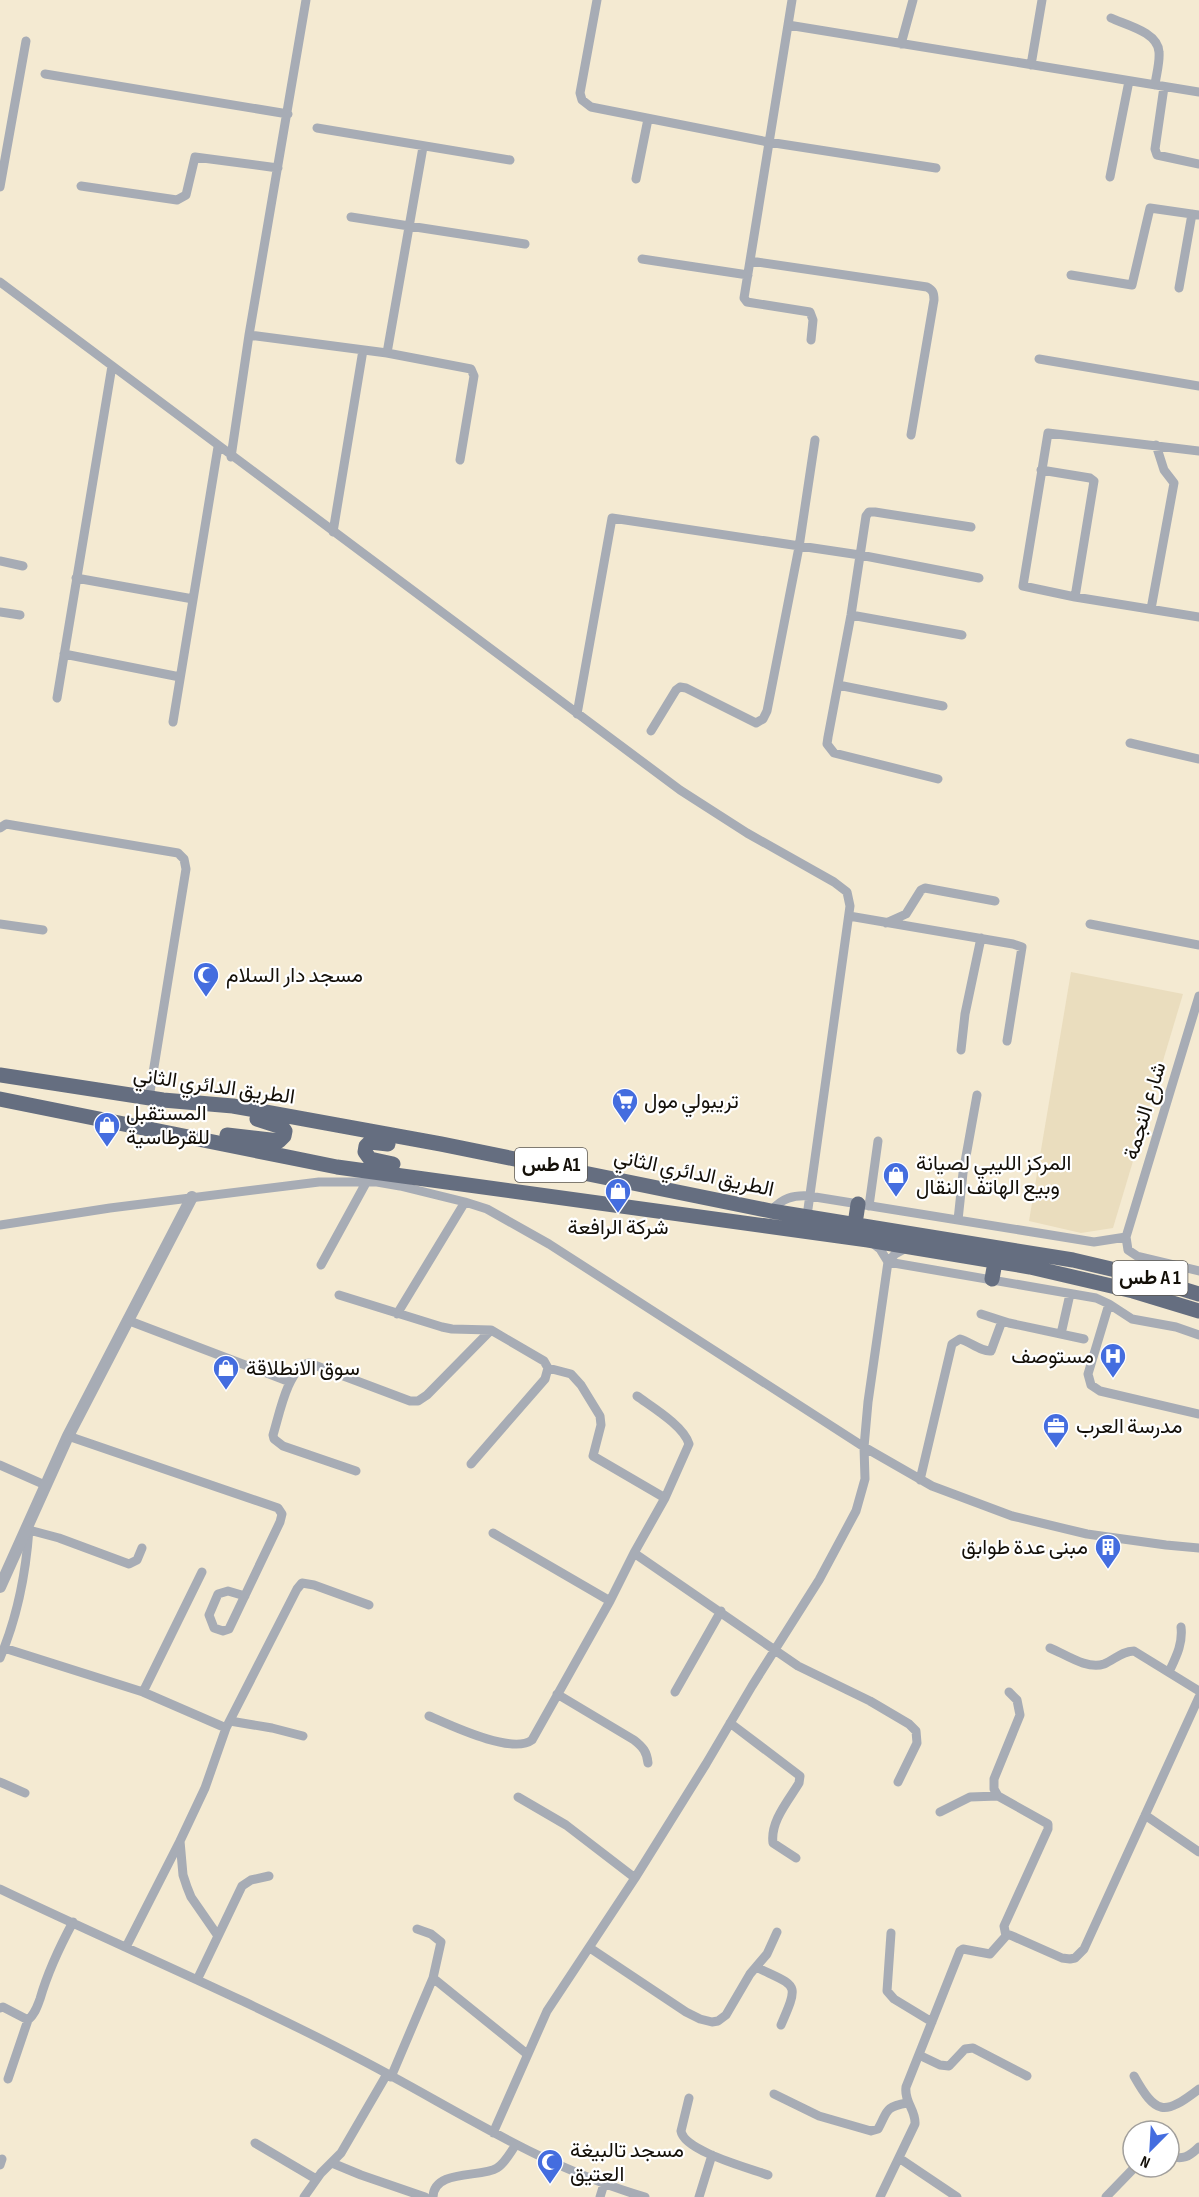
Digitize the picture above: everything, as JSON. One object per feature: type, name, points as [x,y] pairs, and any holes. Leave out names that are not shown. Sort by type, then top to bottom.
[{"type":"highway","name":"الطريق الدائري الثاني","points":[[0,1075],[156,1099],[233,1106],[537,1162],[771,1211],[1045,1254],[1101,1266],[1199,1294]]},
{"type":"highway","points":[[0,1093],[229,1136],[279,1141],[285,1134],[282,1127],[248,1117],[156,1099]]},
{"type":"highway","name":"الطريق الدائري الثاني","points":[[0,1099],[337,1167],[868,1240],[995,1262],[1099,1282],[1199,1311]]},
{"type":"highway","points":[[526,1192],[497,1182],[373,1160],[366,1155],[365,1149],[373,1142],[495,1161],[537,1162]]},
{"type":"highway","points":[[855,1224],[863,1205]]},
{"type":"highway","points":[[992,1279],[995,1262]]},
{"type":"highway","points":[[1101,1266],[1145,1272],[1199,1284]]},
{"type":"street","points":[[231,457],[249,335],[306,0]]},
{"type":"street","points":[[597,0],[580,93],[582,100],[591,107],[768,142],[936,168]]},
{"type":"street","points":[[792,0],[768,142],[745,301],[810,312],[813,320],[811,340]]},
{"type":"street","points":[[901,44],[913,0]]},
{"type":"street","points":[[1031,65],[1042,0]]},
{"type":"street","points":[[1112,18],[1149,35],[1156,42],[1160,51],[1155,149],[1157,155],[1199,164]]},
{"type":"street","points":[[788,25],[1199,92]]},
{"type":"street","points":[[0,187],[27,41]]},
{"type":"street","points":[[45,74],[288,114]]},
{"type":"street","points":[[1110,177],[1129,81]]},
{"type":"street","points":[[636,179],[648,119]]},
{"type":"street","points":[[317,128],[510,160]]},
{"type":"street","points":[[387,353],[423,147]]},
{"type":"street","points":[[81,186],[177,200],[186,195],[195,157],[278,168]]},
{"type":"street","points":[[1071,275],[1132,285],[1150,208],[1196,215],[1179,288]]},
{"type":"street","points":[[351,217],[525,244]]},
{"type":"street","points":[[642,259],[748,275]]},
{"type":"street","points":[[750,261],[931,289],[934,300],[911,435]]},
{"type":"street","points":[[0,282],[231,457],[680,790],[847,892],[850,898],[849,916],[807,1216]]},
{"type":"street","points":[[249,335],[387,353],[471,369],[474,376],[460,460]]},
{"type":"street","points":[[333,532],[363,350]]},
{"type":"street","points":[[1040,360],[1199,386]]},
{"type":"street","points":[[57,698],[112,366]]},
{"type":"street","points":[[1199,451],[1048,433],[1023,586],[1075,597],[1199,617]]},
{"type":"street","points":[[651,731],[676,690],[681,687],[745,719],[756,723],[763,719],[767,711],[800,547],[815,440]]},
{"type":"street","points":[[1151,609],[1174,483],[1164,470],[1156,445]]},
{"type":"street","points":[[173,722],[218,447]]},
{"type":"street","points":[[1041,470],[1090,478],[1094,481],[1075,597]]},
{"type":"street","points":[[938,779],[834,753],[827,744],[851,615],[866,516],[869,512],[971,527]]},
{"type":"street","points":[[576,714],[612,518],[860,555],[979,578]]},
{"type":"street","points":[[0,561],[23,566]]},
{"type":"street","points":[[76,579],[193,598]]},
{"type":"street","points":[[0,612],[20,615]]},
{"type":"street","points":[[851,615],[962,635]]},
{"type":"street","points":[[64,654],[180,677]]},
{"type":"street","points":[[838,685],[943,706]]},
{"type":"street","points":[[1130,743],[1199,759]]},
{"type":"street","points":[[0,828],[6,824],[178,853],[184,859],[186,869],[156,1099]]},
{"type":"street","points":[[886,922],[906,914],[921,890],[925,888],[995,901]]},
{"type":"street","points":[[849,916],[1013,944],[1022,949],[1007,1041]]},
{"type":"street","points":[[0,924],[43,930]]},
{"type":"street","points":[[1090,924],[1199,945]]},
{"type":"street","points":[[961,1050],[965,1014],[981,938]]},
{"type":"street","name":"شارع النجمة","points":[[1126,1237],[1199,996]]},
{"type":"street","points":[[958,1220],[976,1095]]},
{"type":"street","points":[[863,1205],[878,1141]]},
{"type":"street","points":[[321,1265],[367,1181]]},
{"type":"street","points":[[0,1225],[287,1184],[367,1181],[400,1186],[465,1202],[486,1209],[549,1244],[864,1447],[920,1480],[1012,1516],[1052,1526],[1087,1534],[1199,1548]]},
{"type":"street","points":[[771,1211],[784,1199],[809,1196],[1094,1242],[1126,1237],[1126,1247],[1132,1254],[1199,1271]]},
{"type":"street","points":[[0,1587],[68,1436],[192,1197]]},
{"type":"street","points":[[396,1314],[465,1202]]},
{"type":"street","points":[[868,1240],[880,1249],[888,1262],[1096,1298],[1132,1319],[1167,1324],[1199,1335]]},
{"type":"street","points":[[493,2133],[547,2011],[635,1878],[819,1580],[856,1511],[865,1479],[864,1447],[873,1356],[888,1262],[900,1251],[909,1247]]},
{"type":"street","points":[[1061,1334],[1070,1294]]},
{"type":"street","points":[[339,1295],[452,1329],[491,1330],[544,1361],[548,1368],[545,1379],[471,1464]]},
{"type":"street","points":[[1109,1304],[1088,1374],[1091,1385],[1100,1391],[1199,1414]]},
{"type":"street","points":[[981,1314],[1002,1321],[1084,1339]]},
{"type":"street","points":[[127,1320],[290,1382]]},
{"type":"street","points":[[920,1480],[952,1344],[960,1340],[991,1351],[1002,1321]]},
{"type":"street","points":[[356,1472],[276,1443],[273,1435],[290,1382],[299,1367],[309,1363],[410,1401],[418,1401],[427,1395],[491,1330]]},
{"type":"street","points":[[548,1368],[571,1374],[581,1385],[600,1416],[602,1425],[593,1456],[665,1498]]},
{"type":"street","points":[[429,1716],[497,1742],[522,1745],[532,1740],[665,1498],[689,1444],[687,1438],[666,1418],[637,1396]]},
{"type":"street","points":[[68,1436],[278,1508],[282,1514],[280,1522],[245,1596],[229,1629],[223,1631],[214,1628],[209,1615],[218,1594],[228,1591],[245,1596]]},
{"type":"street","points":[[0,1465],[45,1485]]},
{"type":"street","points":[[30,1524],[59,1538],[129,1564],[137,1560],[142,1548]]},
{"type":"street","points":[[0,1658],[23,1577],[30,1524]]},
{"type":"street","points":[[493,1533],[610,1601]]},
{"type":"street","points":[[634,1553],[722,1611],[798,1666],[909,1724],[918,1737],[915,1750],[898,1782]]},
{"type":"street","points":[[143,1692],[202,1572]]},
{"type":"street","points":[[126,1947],[180,1841],[204,1788],[228,1724],[297,1588],[302,1583],[314,1585],[369,1605]]},
{"type":"street","points":[[675,1692],[722,1611]]},
{"type":"street","points":[[1169,1672],[1180,1647],[1181,1627]]},
{"type":"street","points":[[4,1648],[143,1692],[228,1724],[261,1726],[303,1736]]},
{"type":"street","points":[[1050,1648],[1092,1665],[1104,1664],[1124,1653],[1134,1651],[1199,1691]]},
{"type":"street","points":[[1006,1936],[1004,1926],[1049,1826],[1044,1820],[998,1796],[993,1789],[994,1779],[1020,1715],[1017,1700],[1010,1692]]},
{"type":"street","points":[[558,1694],[634,1740],[644,1748],[648,1763]]},
{"type":"street","points":[[880,2197],[915,2124],[915,2116],[905,2095],[906,2087],[960,1952],[963,1949],[990,1954],[1006,1936],[1014,1936],[1062,1958],[1070,1959],[1080,1954],[1199,1697]]},
{"type":"street","points":[[730,1723],[800,1776],[799,1783],[775,1824],[772,1837],[778,1847],[796,1858]]},
{"type":"street","points":[[0,1782],[25,1793]]},
{"type":"street","points":[[940,1812],[970,1797],[998,1796]]},
{"type":"street","points":[[518,1797],[566,1825],[635,1878]]},
{"type":"street","points":[[1145,1815],[1199,1852]]},
{"type":"street","points":[[180,1841],[183,1875],[187,1887],[218,1936]]},
{"type":"street","points":[[197,1980],[242,1886],[251,1880],[269,1876]]},
{"type":"street","points":[[0,1889],[337,2047],[515,2146],[578,2175],[645,2197]]},
{"type":"street","points":[[8,2079],[28,2019],[35,2013],[51,1963],[73,1922]]},
{"type":"street","points":[[304,2197],[341,2153],[389,2076],[433,1978],[441,1942],[431,1934],[417,1929]]},
{"type":"street","points":[[590,1948],[686,2012],[706,2022],[718,2021],[726,2015],[756,1967],[767,1954],[777,1932]]},
{"type":"street","points":[[891,1933],[887,1991],[894,1999],[932,2022]]},
{"type":"street","points":[[756,1967],[789,1983],[793,1990],[792,2001],[781,2025]]},
{"type":"street","points":[[433,1978],[527,2054]]},
{"type":"street","points":[[0,2008],[3,2007],[28,2019]]},
{"type":"street","points":[[919,2055],[940,2065],[949,2066],[965,2049],[973,2048],[1027,2076]]},
{"type":"street","points":[[1134,2076],[1148,2099],[1167,2108],[1178,2105],[1199,2089]]},
{"type":"street","points":[[774,2094],[819,2116],[871,2131],[878,2129],[888,2108],[907,2103]]},
{"type":"street","points":[[689,2098],[681,2135],[686,2142],[712,2155],[768,2175]]},
{"type":"street","points":[[255,2143],[316,2180]]},
{"type":"street","points":[[434,2197],[434,2190],[441,2182],[497,2168],[515,2146]]},
{"type":"street","points":[[1181,2159],[1186,2158],[1199,2147]]},
{"type":"street","points":[[699,2197],[712,2155]]},
{"type":"street","points":[[899,2158],[957,2197]]},
{"type":"street","points":[[332,2163],[370,2179],[425,2197]]},
{"type":"street","points":[[1106,2197],[1123,2179]]},
{"type":"street","points":[[600,2197],[604,2184]]},
{"type":"shaded area","points":[[1071,972],[1183,994],[1113,1228],[1081,1233],[1029,1221]]},
{"type":"place","name":"مسجد دار السلام","points":[[206,998]]},
{"type":"place","name":"تريبولي مول","points":[[625,1124]]},
{"type":"place","name":"المستقبل للقرطاسية","points":[[107,1148]]},
{"type":"place","name":"المركز الليبي لصيانة وبيع الهاتف النقال","points":[[896,1198]]},
{"type":"place","name":"شركة الرافعة","points":[[618,1214]]},
{"type":"place","name":"مستوصف","points":[[1113,1379]]},
{"type":"place","name":"سوق الانطلاقة","points":[[226,1391]]},
{"type":"place","name":"مدرسة العرب","points":[[1056,1449]]},
{"type":"place","name":"مبنى عدة طوابق","points":[[1108,1570]]},
{"type":"place","name":"مسجد تالبيغة العتيق","points":[[550,2185]]}]
